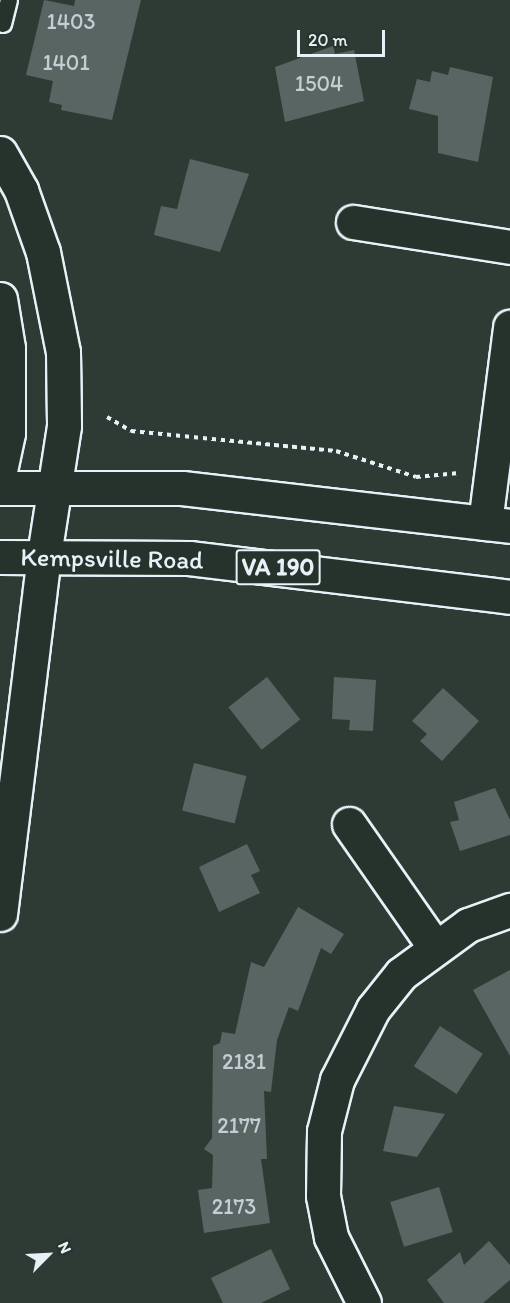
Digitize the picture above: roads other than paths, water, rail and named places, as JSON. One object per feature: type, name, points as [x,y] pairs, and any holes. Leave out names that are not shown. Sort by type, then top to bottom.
[{"type":"street","points":[[0,153],[21,190],[43,252],[63,352],[64,426],[44,555],[1,894]]},
{"type":"street","points":[[352,222],[510,247]]},
{"type":"street","points":[[0,299],[8,348],[8,433],[0,472]]},
{"type":"street","points":[[0,488],[55,486],[182,488],[498,525],[492,467],[510,327]]},
{"type":"street","name":"Kempsville Road","points":[[0,557],[44,555],[189,558],[510,597]]},
{"type":"street","points":[[350,824],[434,946]]},
{"type":"street","points":[[364,1303],[331,1237],[323,1196],[324,1131],[350,1047],[401,974],[434,946],[468,925],[510,910]]},
{"type":"lane","points":[[3,24],[9,0]]}]
